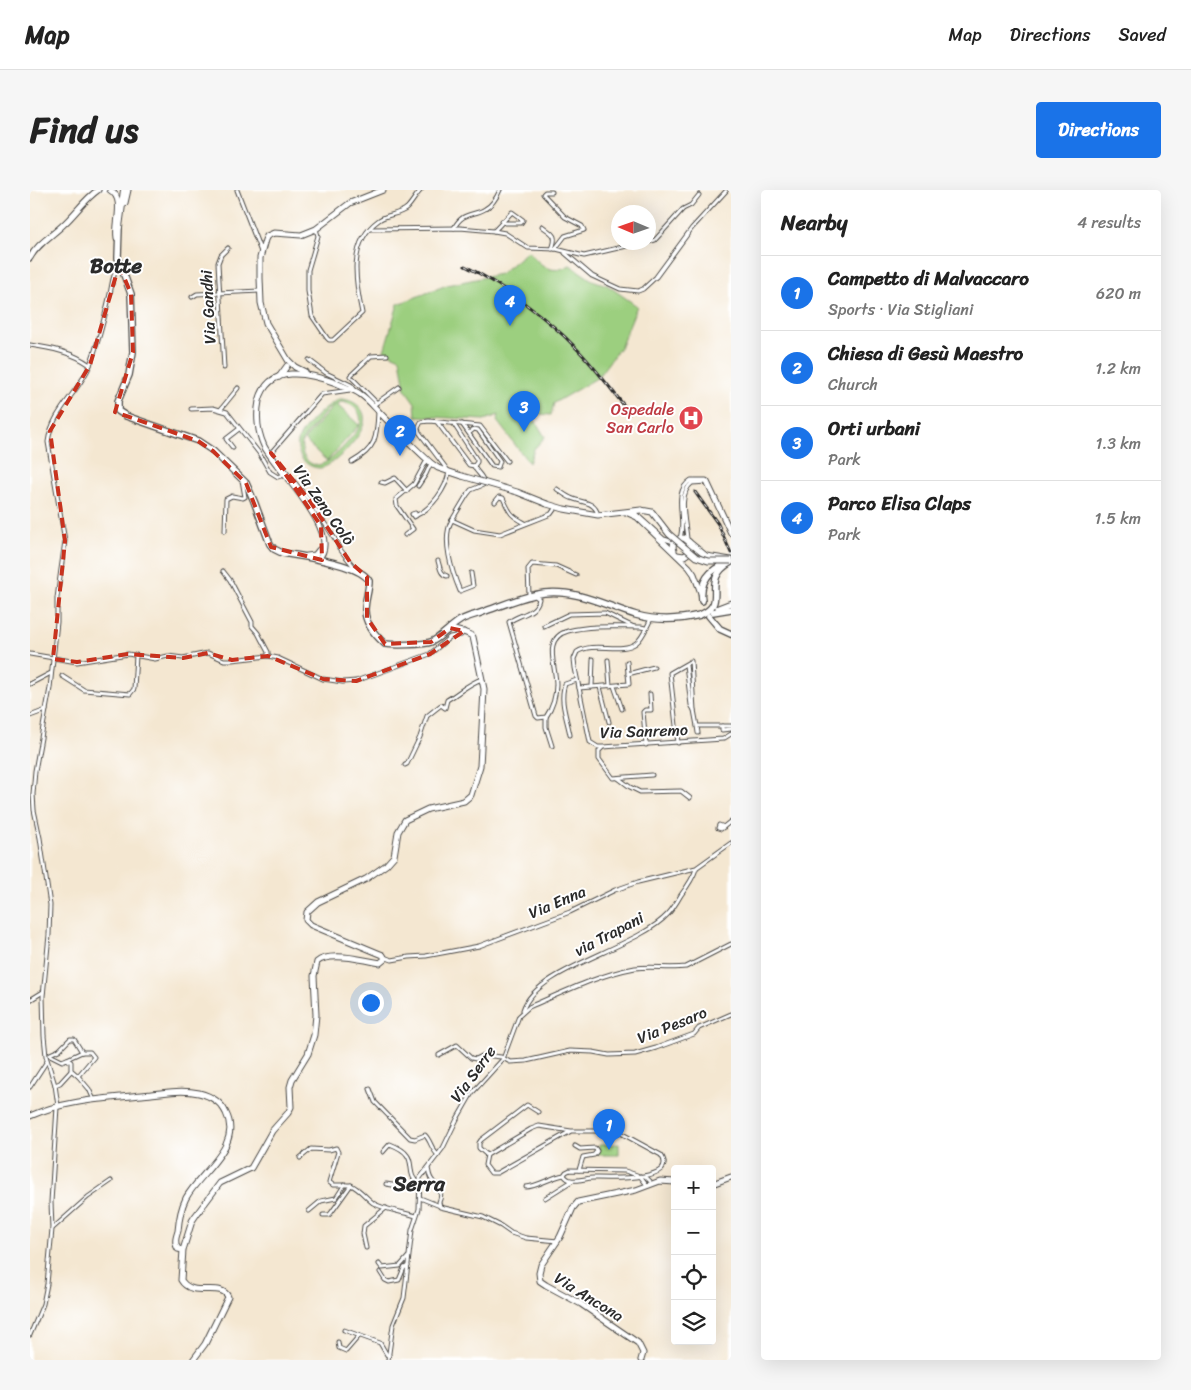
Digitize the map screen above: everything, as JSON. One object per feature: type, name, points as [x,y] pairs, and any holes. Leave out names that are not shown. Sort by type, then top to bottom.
[{"type":"highway","points":[[118,227],[126,190]]},
{"type":"main road","points":[[88,199],[92,190]]},
{"type":"main road","points":[[30,258],[39,246],[63,226],[98,190]]},
{"type":"main road","points":[[110,190],[116,195],[118,200],[116,226],[119,265],[131,294],[133,352],[130,375],[118,401],[118,411],[126,416],[198,441],[213,451],[246,483],[272,547],[282,553],[318,559],[357,570],[364,574],[369,581],[365,611],[367,618],[372,629],[385,644],[431,642],[463,619],[531,595],[546,593],[572,594],[642,616],[659,619],[683,618],[731,609]]},
{"type":"main road","points":[[290,369],[285,356],[266,323],[261,304],[261,252],[265,240],[270,234],[278,232],[301,235],[316,229],[350,203],[383,190]]},
{"type":"main road","points":[[117,239],[118,227]]},
{"type":"main road","points":[[290,369],[361,394],[374,404],[378,411],[429,462],[449,472],[518,492],[556,507],[598,515],[641,510],[652,512],[669,534],[696,557],[708,561],[731,561]]},
{"type":"main road","points":[[290,369],[266,387],[259,404],[259,431],[270,454],[306,502],[323,532],[324,539],[321,551],[317,556],[318,559]]},
{"type":"main road","points":[[706,481],[731,533]]},
{"type":"main road","points":[[631,512],[674,552],[694,574],[702,598]]},
{"type":"main road","points":[[674,552],[674,542],[680,538],[688,541],[706,556],[731,561]]},
{"type":"main road","points":[[674,552],[681,556],[687,554],[690,548],[688,541]]},
{"type":"main road","points":[[302,556],[315,555],[321,551]]},
{"type":"main road","points":[[321,551],[327,562]]},
{"type":"main road","points":[[718,608],[721,604],[722,596],[719,582],[720,572],[731,561]]},
{"type":"main road","points":[[702,598],[703,585],[710,572],[731,561]]},
{"type":"main road","points":[[708,614],[731,603]]},
{"type":"main road","points":[[708,614],[720,629],[731,636]]},
{"type":"main road","points":[[193,1360],[205,1344],[228,1298],[226,1293],[218,1289],[203,1291],[183,1284],[181,1277],[183,1250],[192,1221],[223,1181],[251,1168],[272,1131],[290,1110],[290,1087],[292,1080],[308,1054],[314,1035],[316,1015],[314,976],[317,962],[323,958],[342,957],[383,962],[384,957],[378,953],[311,925],[306,920],[306,915],[318,902],[372,876],[386,865],[394,856],[398,832],[405,820],[428,809],[464,801],[471,795],[480,766],[484,701],[482,679],[473,637],[464,631],[450,628]]},
{"type":"main road","points":[[30,1116],[57,1106],[94,1100],[187,1091],[212,1098],[227,1113],[230,1134],[223,1150],[192,1188],[182,1208],[176,1243],[178,1249],[183,1250]]},
{"type":"main road","points":[[716,1183],[731,1177]]},
{"type":"main road","points":[[641,1188],[649,1184],[671,1182]]},
{"type":"main road","name":"Via Ancona","points":[[641,1188],[578,1202],[573,1208],[558,1241],[541,1266],[539,1274],[540,1281],[546,1286],[581,1304],[638,1343],[643,1353],[641,1360]]},
{"type":"street","points":[[237,190],[261,252]]},
{"type":"street","points":[[316,229],[318,236],[308,270],[308,291],[312,316],[329,340],[337,338],[362,313],[355,262],[361,242],[369,228],[383,217],[405,209],[421,190]]},
{"type":"street","points":[[454,228],[467,215],[484,210],[497,198],[500,190]]},
{"type":"street","points":[[562,251],[592,276],[620,288],[638,291],[656,277],[692,228],[726,191]]},
{"type":"street","points":[[552,192],[545,192],[543,194],[559,212],[582,226],[584,230],[565,236],[554,249]]},
{"type":"street","points":[[656,238],[683,209],[692,205],[700,195]]},
{"type":"street","points":[[494,231],[502,221],[512,212],[523,220],[521,223],[504,223],[502,221]]},
{"type":"street","points":[[542,226],[554,236],[554,249]]},
{"type":"street","points":[[369,228],[377,230],[454,228],[494,231],[505,233],[528,248],[554,249],[584,256],[611,250]]},
{"type":"street","name":"Via Gandhi","points":[[224,368],[218,263],[221,255],[228,248]]},
{"type":"street","points":[[30,1335],[45,1296],[52,1229],[51,1202],[57,1106],[55,1085],[47,1061],[44,1036],[44,992],[50,935],[49,898],[40,838],[35,819],[33,794],[35,771],[47,710],[57,622],[57,598],[65,541],[48,442],[50,431],[60,410],[84,377],[90,365],[109,299],[114,273],[119,265]]},
{"type":"street","points":[[192,297],[198,294],[260,291]]},
{"type":"street","points":[[30,345],[64,352],[90,365]]},
{"type":"street","points":[[387,355],[371,356],[350,376],[374,404],[399,387]]},
{"type":"street","points":[[270,454],[322,394],[353,390],[351,385],[326,372],[309,360]]},
{"type":"street","points":[[221,409],[238,388]]},
{"type":"street","points":[[191,409],[221,409],[234,419],[239,429],[260,454],[270,472],[278,477],[284,475]]},
{"type":"street","points":[[352,462],[368,452],[375,440],[378,427],[378,411]]},
{"type":"street","points":[[436,421],[469,465],[474,466],[484,481],[484,484],[471,490],[452,520],[447,535],[454,575],[460,591],[473,586],[471,573]]},
{"type":"street","points":[[417,515],[428,507],[439,494],[446,484],[449,472],[425,441],[418,428],[421,422],[436,421],[482,427],[507,461]]},
{"type":"street","points":[[462,424],[468,433],[492,466],[498,467],[500,461],[478,430],[474,429],[468,433]]},
{"type":"street","points":[[455,426],[477,460],[474,466]]},
{"type":"street","points":[[233,448],[226,439],[239,429]]},
{"type":"street","name":"Via Zeno Colò","points":[[270,454],[310,501],[338,542],[338,548],[357,570]]},
{"type":"street","points":[[418,486],[426,474],[429,462]]},
{"type":"street","points":[[404,535],[413,529],[397,506],[396,499],[414,484],[429,462]]},
{"type":"street","points":[[381,482],[385,483],[395,478],[407,491]]},
{"type":"street","points":[[225,530],[226,499],[232,496],[245,497],[242,479]]},
{"type":"street","points":[[680,538],[683,530],[680,498],[682,489],[691,480],[706,481]]},
{"type":"street","points":[[688,541],[684,503],[685,492],[692,483],[706,481]]},
{"type":"street","points":[[557,489],[571,498],[592,505],[597,510],[598,515]]},
{"type":"street","points":[[495,502],[498,497],[503,498],[507,508],[514,517],[525,524]]},
{"type":"street","points":[[452,520],[468,528],[500,534],[551,514],[556,507]]},
{"type":"street","points":[[631,512],[642,518],[664,540],[674,542]]},
{"type":"street","points":[[514,517],[516,528]]},
{"type":"street","points":[[438,561],[440,570],[443,575],[447,576]]},
{"type":"street","points":[[546,717],[538,718],[536,716],[509,622],[530,612],[537,605],[539,599],[531,595],[528,569],[532,564],[556,566],[576,576]]},
{"type":"street","points":[[223,571],[230,580],[252,622],[252,626],[268,652],[268,656]]},
{"type":"street","points":[[544,626],[569,614],[605,613],[634,627]]},
{"type":"street","points":[[552,746],[546,727],[546,717],[554,700],[556,686],[552,647],[557,636],[568,631],[582,629],[645,628],[642,616]]},
{"type":"street","name":"Via Sanremo","points":[[651,618],[642,637],[635,644],[622,647],[589,648],[577,652],[574,659],[577,680],[590,742],[598,748],[603,748],[729,738],[731,734]]},
{"type":"street","points":[[30,654],[77,662],[128,654],[155,659],[168,656],[183,658],[208,653],[224,660],[268,656],[278,658],[323,679],[343,682],[356,681],[430,654],[441,643],[450,637],[461,635],[464,631]]},
{"type":"street","points":[[62,676],[84,690],[130,694],[134,689],[136,655]]},
{"type":"street","points":[[592,687],[594,659]]},
{"type":"street","points":[[608,660],[612,686],[622,709]]},
{"type":"street","points":[[678,743],[670,673],[691,661],[694,710],[698,733]]},
{"type":"street","points":[[579,688],[629,684],[627,662]]},
{"type":"street","points":[[686,665],[691,705],[694,710]]},
{"type":"street","points":[[628,674],[654,668]]},
{"type":"street","points":[[30,684],[51,673]]},
{"type":"street","points":[[405,765],[420,737],[429,713],[441,705],[444,709],[447,700],[482,679]]},
{"type":"street","points":[[570,735],[563,704],[563,690],[565,684],[577,680]]},
{"type":"street","points":[[600,687],[609,722]]},
{"type":"street","points":[[646,745],[643,712],[651,710],[650,694]]},
{"type":"street","points":[[30,716],[47,710]]},
{"type":"street","points":[[697,726],[731,726]]},
{"type":"street","points":[[722,726],[722,730],[731,729]]},
{"type":"street","points":[[603,748],[599,751],[600,762],[613,778],[652,775]]},
{"type":"street","points":[[618,778],[640,792],[681,791],[690,798]]},
{"type":"street","points":[[724,827],[731,821]]},
{"type":"street","name":"Via Enna","points":[[384,957],[392,960],[479,946],[570,912],[630,884],[696,868],[731,843]]},
{"type":"street","name":"via Trapani","points":[[522,1012],[532,993],[542,985],[619,946],[668,915],[690,884],[696,868]]},
{"type":"street","points":[[522,1012],[529,1007],[604,975],[651,966],[686,967],[731,944]]},
{"type":"street","points":[[30,1000],[44,992]]},
{"type":"street","name":"Via Serre","points":[[419,1183],[420,1178],[438,1155],[472,1092],[503,1059],[522,1012]]},
{"type":"street","name":"Via Pesaro","points":[[439,1054],[457,1045],[473,1059],[484,1055],[501,1057],[510,1062],[526,1061],[570,1051],[610,1055],[635,1054],[694,1034],[699,1028],[731,1014]]},
{"type":"street","points":[[78,1076],[94,1057],[90,1052],[82,1052],[62,1061],[50,1054],[59,1050],[72,1039],[76,1040],[82,1052]]},
{"type":"street","points":[[67,1059],[71,1062],[71,1071],[83,1080],[94,1100]]},
{"type":"street","points":[[30,1087],[47,1061]]},
{"type":"street","points":[[55,1085],[71,1071]]},
{"type":"street","points":[[370,1089],[375,1102],[410,1138],[415,1139],[424,1135],[430,1140],[433,1151],[438,1155]]},
{"type":"street","points":[[487,1155],[479,1148],[481,1140],[527,1106],[538,1112]]},
{"type":"street","points":[[487,1155],[539,1126],[572,1131],[617,1131],[655,1151],[663,1158],[664,1166],[659,1172],[650,1175],[626,1177],[584,1178],[573,1181],[545,1198]]},
{"type":"street","points":[[487,1155],[486,1165],[488,1170],[497,1173],[572,1131]]},
{"type":"street","points":[[384,1152],[390,1144],[406,1153],[413,1176],[416,1182],[419,1183],[420,1198],[412,1230],[404,1298],[393,1324],[388,1360]]},
{"type":"street","points":[[575,1146],[580,1149],[595,1148],[597,1151],[594,1155],[583,1157],[579,1170]]},
{"type":"street","points":[[300,1158],[311,1149],[329,1150],[336,1148],[338,1152],[329,1182],[333,1185],[350,1185],[365,1194],[374,1203],[416,1216]]},
{"type":"street","points":[[428,1167],[431,1179],[440,1189],[442,1197],[439,1202],[440,1206]]},
{"type":"street","points":[[526,1187],[531,1187],[554,1176],[564,1175],[570,1170],[627,1171],[642,1175],[649,1184]]},
{"type":"street","points":[[626,1177],[627,1171]]},
{"type":"street","points":[[564,1175],[567,1179],[573,1181]]},
{"type":"street","points":[[641,1188],[642,1175]]},
{"type":"street","points":[[649,1184],[650,1175]]},
{"type":"street","points":[[52,1229],[88,1197],[111,1181]]},
{"type":"street","points":[[643,1181],[649,1184]]},
{"type":"street","points":[[386,1184],[405,1187],[419,1183]]},
{"type":"street","points":[[309,1211],[321,1201],[336,1198],[346,1184]]},
{"type":"street","points":[[323,1215],[331,1213],[350,1185]]},
{"type":"street","points":[[420,1198],[440,1206],[483,1217],[511,1233],[526,1238],[558,1241]]},
{"type":"street","points":[[366,1248],[363,1234],[364,1226],[387,1208]]},
{"type":"street","points":[[379,1264],[382,1268],[400,1266],[409,1257]]},
{"type":"street","points":[[380,1272],[390,1282],[399,1280],[404,1268],[408,1266]]},
{"type":"street","points":[[344,1330],[380,1343],[387,1355],[389,1355]]},
{"type":"street","points":[[338,1342],[339,1348],[346,1352],[359,1336]]},
{"type":"highlighted area","points":[[119,265],[131,294],[133,352],[115,412],[198,441],[213,451],[246,483],[271,547],[322,560],[321,526],[271,453],[310,501],[350,562],[367,577],[367,618],[385,644],[431,642],[450,628],[464,631],[430,654],[356,681],[323,679],[268,656],[232,660],[208,653],[183,658],[128,654],[77,662],[53,659],[65,541],[50,431],[90,365]]},
{"type":"green space","points":[[528,251],[537,261],[551,269],[570,265],[592,280],[607,285],[637,306],[621,346],[597,378],[554,403],[551,415],[529,413],[545,437],[534,449],[529,463],[497,421],[499,415],[484,420],[416,416],[415,403],[405,389],[400,358],[384,351],[398,304],[447,285],[500,274]]},
{"type":"green space","points":[[340,399],[350,401],[359,406],[364,415],[363,426],[345,452],[332,463],[320,468],[313,467],[306,463],[299,454],[298,442],[309,424],[335,401]],"holes":[[[346,403],[354,407],[360,415],[361,419],[358,429],[327,462],[316,465],[310,463],[303,453],[303,439],[328,409],[335,404],[304,440],[327,461],[359,425],[336,404]]]},
{"type":"green space","points":[[619,1144],[619,1155],[599,1155],[599,1145]]},
{"type":"railway","points":[[465,266],[509,292],[553,326],[590,364],[630,413]]},
{"type":"railway","points":[[695,492],[718,524],[731,553]]},
{"type":"place","name":"Parco Elisa Claps","points":[[510,326]]},
{"type":"place","name":"Ospedale San Carlo","points":[[691,418]]},
{"type":"place","name":"Orti urbani","points":[[524,432]]},
{"type":"place","name":"Chiesa di Gesù Maestro","points":[[400,456]]},
{"type":"place","name":"Campetto di Malvaccaro","points":[[609,1150]]},
{"type":"district","name":"Botte","points":[[116,266]]},
{"type":"district","name":"Serra","points":[[419,1184]]}]
